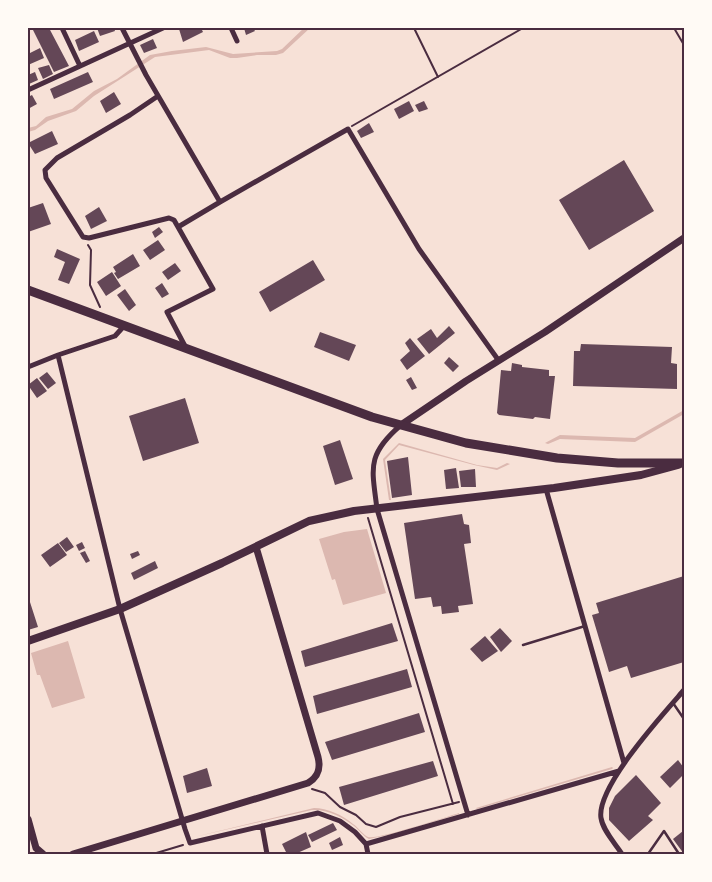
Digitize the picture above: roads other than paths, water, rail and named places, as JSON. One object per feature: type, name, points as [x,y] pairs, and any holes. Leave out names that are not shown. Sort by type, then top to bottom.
[{"type":"highway","points":[[28,290],[372,417],[466,443],[557,458],[627,463],[684,463]]},
{"type":"main road","points":[[28,641],[120,609],[197,575],[309,521],[337,514],[546,489],[641,475],[684,463]]},
{"type":"street","points":[[62,28],[80,66]]},
{"type":"street","points":[[122,28],[146,75],[220,202]]},
{"type":"street","points":[[28,90],[162,28]]},
{"type":"street","points":[[231,28],[237,41]]},
{"type":"street","points":[[158,96],[130,115],[57,158],[45,170],[46,178],[83,237],[88,238],[169,218],[174,220],[214,289],[167,312],[186,348]]},
{"type":"street","points":[[178,227],[348,129],[419,249],[500,361]]},
{"type":"street","points":[[468,815],[377,509],[372,468],[375,455],[391,434],[401,425],[684,238]]},
{"type":"street","points":[[28,367],[115,336],[124,326]]},
{"type":"street","points":[[58,355],[120,609],[190,842],[318,813],[340,821],[355,832],[366,844],[368,854]]},
{"type":"street","points":[[546,489],[624,763]]},
{"type":"street","points":[[73,854],[183,822],[308,783],[315,779],[320,765],[256,547]]},
{"type":"street","points":[[622,854],[604,827],[601,818],[601,808],[624,763],[684,690]]},
{"type":"street","points":[[366,844],[619,771]]},
{"type":"street","points":[[28,819],[36,848],[43,854]]},
{"type":"street","points":[[262,826],[267,854]]},
{"type":"lane","points":[[522,645],[585,626]]},
{"type":"lane","points":[[673,703],[684,719]]},
{"type":"lane","points":[[648,854],[664,831],[679,854]]}]
